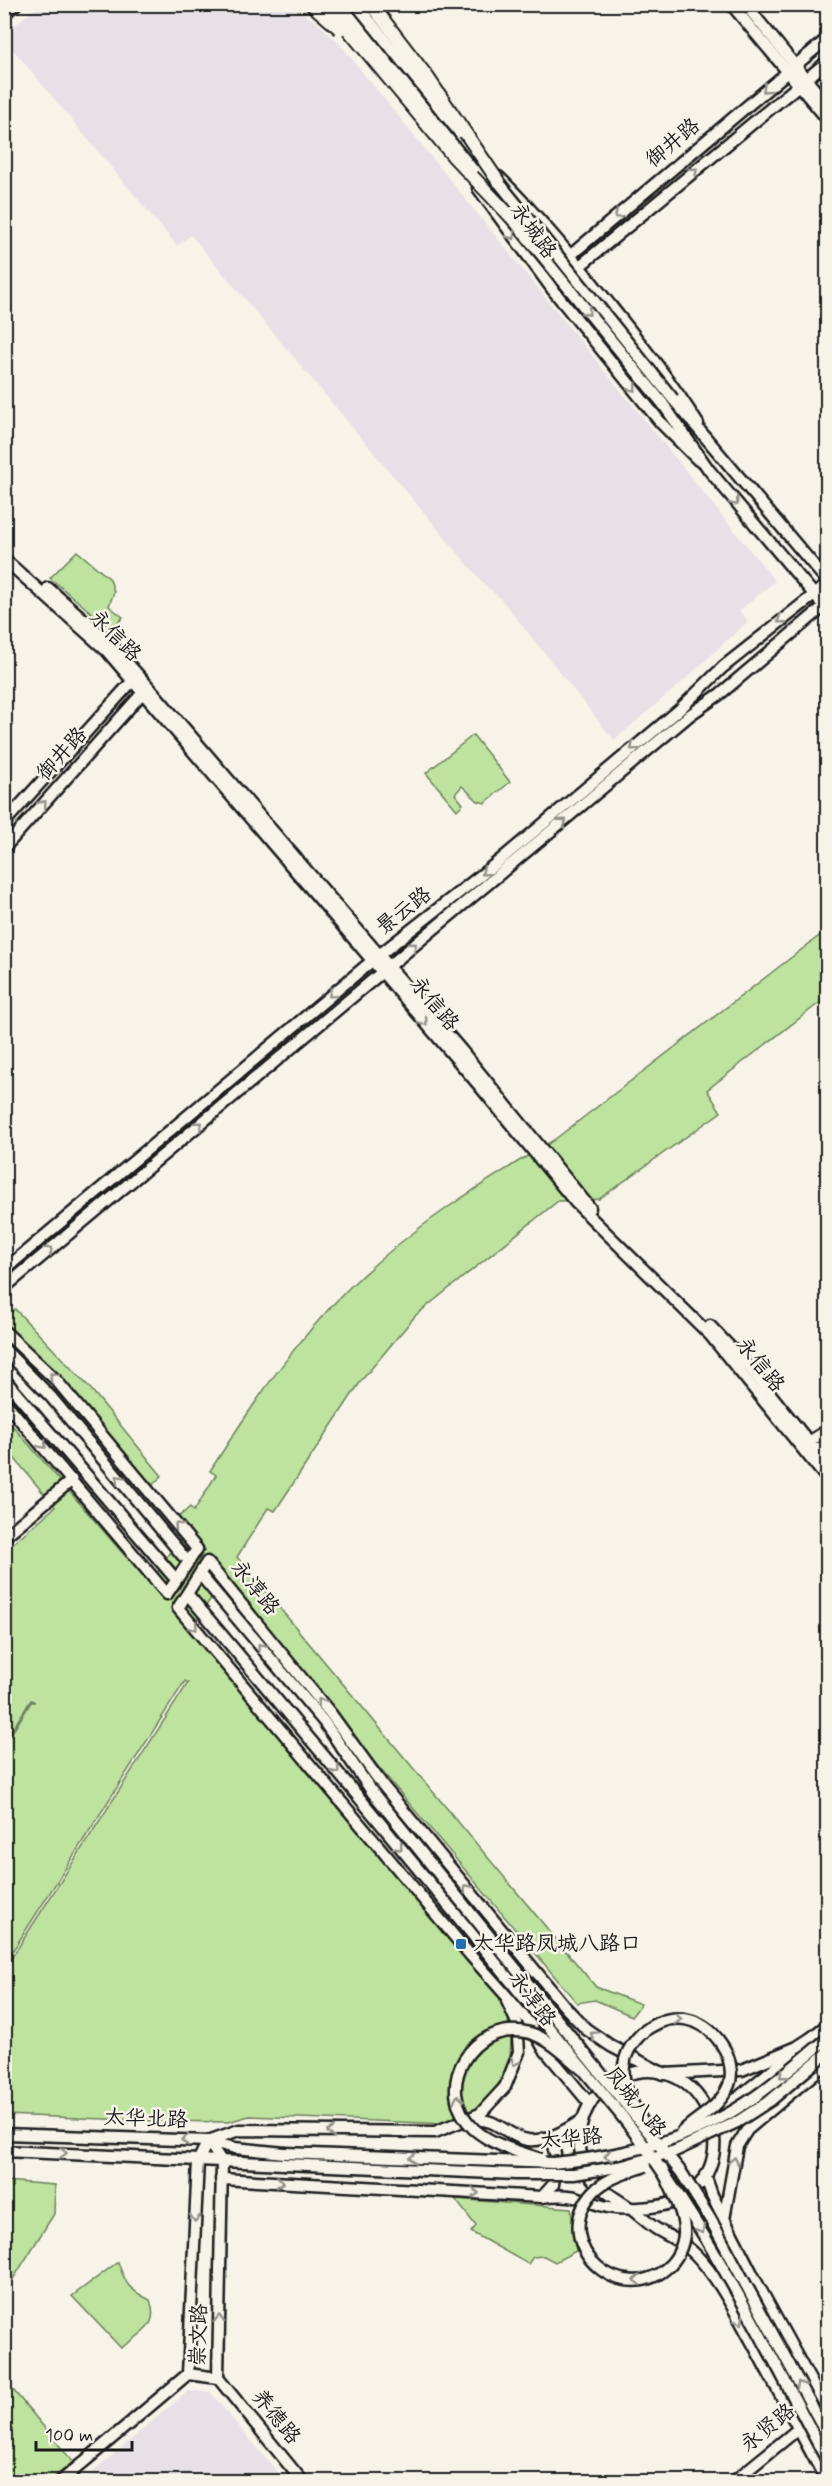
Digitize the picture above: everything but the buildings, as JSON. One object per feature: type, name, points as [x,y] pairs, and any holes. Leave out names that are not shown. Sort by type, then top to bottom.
[{"type":"highway","points":[[311,4],[343,31],[379,67]]},
{"type":"highway","points":[[327,4],[453,156],[513,220]]},
{"type":"highway","points":[[370,4],[428,78],[498,182]]},
{"type":"street","points":[[5,13],[16,4]]},
{"type":"street","name":"永城路","points":[[339,4],[663,404],[709,470],[827,609]]},
{"type":"street","name":"永城路","points":[[339,4],[447,143],[553,290],[661,423],[709,470]]},
{"type":"street","name":"永城路","points":[[357,4],[673,399],[705,434],[828,583]]},
{"type":"street","name":"永城路","points":[[357,4],[466,140],[544,223],[570,255],[676,388],[705,434]]},
{"type":"street","points":[[731,4],[791,68]]},
{"type":"street","points":[[745,4],[828,120]]},
{"type":"street","name":"御井路","points":[[544,278],[828,38]]},
{"type":"street","name":"御井路","points":[[553,290],[828,61]]},
{"type":"street","points":[[802,82],[828,106]]},
{"type":"street","name":"永信路","points":[[4,551],[107,640],[145,689],[375,958],[576,1203],[711,1336],[808,1449],[828,1480]]},
{"type":"street","name":"永信路","points":[[4,559],[136,678]]},
{"type":"street","name":"景云路","points":[[4,1270],[375,958],[507,855],[679,710],[723,668],[828,583]]},
{"type":"street","name":"景云路","points":[[4,1288],[691,714],[720,694],[827,609]]},
{"type":"street","name":"御井路","points":[[4,823],[136,678]]},
{"type":"street","name":"御井路","points":[[4,848],[145,689]]},
{"type":"street","points":[[4,1331],[56,1380],[197,1549],[167,1594],[4,1401]]},
{"type":"street","points":[[4,1349],[51,1397],[183,1556]]},
{"type":"street","points":[[4,1378],[172,1575]]},
{"type":"street","points":[[808,1449],[828,1430]]},
{"type":"street","points":[[808,1449],[828,1443]]},
{"type":"street","name":"永信路","points":[[808,1449],[828,1466]]},
{"type":"street","points":[[4,1537],[72,1480]]},
{"type":"street","name":"永淳路","points":[[590,2104],[544,2049],[527,2019],[501,1987],[471,1956],[178,1608],[207,1563],[331,1714],[384,1787],[586,2029],[611,2046],[664,2074]]},
{"type":"street","name":"永淳路","points":[[203,1578],[324,1722],[373,1793]]},
{"type":"street","points":[[190,1597],[307,1736],[318,1773]]},
{"type":"street","points":[[324,1722],[349,1746],[384,1787]]},
{"type":"street","name":"凤城八路","points":[[307,1736],[662,2168],[708,2240],[828,2462]]},
{"type":"street","name":"凤城八路","points":[[373,1793],[681,2172],[712,2222],[828,2436]]},
{"type":"street","points":[[471,1956],[482,1958],[502,1942],[503,1932]]},
{"type":"street","points":[[222,2162],[208,2141],[239,2130],[435,2132],[480,2114],[505,2087],[519,2052],[517,2023],[501,1987]]},
{"type":"street","points":[[645,2126],[630,2099],[625,2082],[624,2066],[627,2054],[636,2039],[653,2024],[671,2018],[692,2020],[710,2031],[722,2044],[730,2059],[730,2083],[718,2104],[693,2121],[674,2139]]},
{"type":"street","points":[[710,2115],[730,2104],[828,2024]]},
{"type":"street","points":[[553,2163],[505,2148],[474,2129],[460,2111],[456,2095],[456,2080],[467,2054],[481,2040],[510,2030],[531,2034],[553,2045],[583,2070]]},
{"type":"street","points":[[814,2036],[797,2047],[742,2070],[664,2074],[643,2072],[623,2076],[605,2086],[590,2104],[581,2121],[579,2142],[583,2163],[594,2182],[656,2228],[686,2245],[714,2274],[827,2481]]},
{"type":"street","name":"太华路","points":[[284,2158],[553,2163],[597,2159],[641,2150],[714,2122],[755,2097],[828,2038]]},
{"type":"street","name":"太华路","points":[[284,2158],[574,2174],[623,2166],[695,2143],[737,2122],[771,2100],[828,2052]]},
{"type":"street","points":[[724,2219],[737,2146],[747,2130],[828,2062]]},
{"type":"street","points":[[221,2179],[542,2197],[569,2196],[609,2207],[651,2207],[672,2203],[690,2192],[705,2175],[713,2156],[715,2136],[710,2115],[699,2097],[683,2082],[664,2074]]},
{"type":"street","points":[[455,2124],[477,2119],[495,2122],[528,2140],[554,2136],[581,2121]]},
{"type":"street","name":"太华北路","points":[[4,2134],[208,2141],[284,2158]]},
{"type":"street","points":[[542,2197],[553,2185],[556,2159],[554,2145],[543,2138]]},
{"type":"street","name":"崇文路","points":[[208,2141],[198,2161],[188,2374],[218,2378],[222,2162]]},
{"type":"street","points":[[662,2168],[679,2207],[684,2230],[681,2248],[671,2264],[659,2275],[633,2282],[618,2279],[598,2269],[580,2244],[580,2215],[590,2195],[608,2181],[679,2154],[695,2143]]},
{"type":"street","name":"太华北路","points":[[4,2151],[222,2162],[284,2158]]},
{"type":"street","points":[[705,2175],[724,2219],[758,2285],[827,2409]]},
{"type":"street","points":[[725,2294],[736,2283],[747,2280],[758,2285]]},
{"type":"street","points":[[60,2481],[188,2374]]},
{"type":"street","name":"养德路","points":[[218,2378],[303,2481]]},
{"type":"street","name":"永贤路","points":[[733,2481],[799,2428],[827,2409]]},
{"type":"shaded area","points":[[40,5],[291,5],[315,21],[338,42],[775,581],[739,611],[748,621],[679,685],[614,740],[501,599],[484,584],[191,235],[177,246],[5,40],[5,33]]},
{"type":"shaded area","points":[[188,2391],[210,2392],[285,2481],[82,2481]]},
{"type":"green space","points":[[77,551],[110,579],[114,592],[109,606],[123,617],[112,630],[50,578]]},
{"type":"green space","points":[[473,735],[510,782],[485,803],[478,801],[462,786],[455,794],[463,804],[457,810],[426,773]]},
{"type":"green space","points":[[827,930],[827,997],[707,1090],[721,1112],[599,1199],[558,1201],[416,1315],[361,1381],[275,1511],[268,1508],[237,1557],[596,1987],[641,2004],[632,2016],[595,2000],[577,2003],[222,1581],[191,1629],[517,2019],[508,2022],[511,2039],[510,2057],[504,2077],[480,2106],[450,2124],[249,2116],[228,2122],[5,2115],[5,1968],[188,1683],[185,1681],[5,1963],[5,1744],[31,1702],[35,1702],[31,1700],[5,1741],[5,1550],[55,1507],[5,1447],[5,1417],[126,1557],[128,1556],[152,1582],[181,1533],[173,1522],[190,1507],[194,1511],[216,1475],[210,1471],[258,1398],[311,1329],[351,1286],[423,1225],[474,1189],[554,1140]]},
{"type":"green space","points":[[15,1309],[90,1388],[162,1476],[146,1491],[5,1328],[5,1317]]},
{"type":"green space","points":[[5,2181],[55,2185],[54,2214],[5,2292]]},
{"type":"green space","points":[[455,2199],[571,2208],[576,2251],[555,2262],[544,2256],[533,2257],[528,2264],[471,2232],[476,2226]]},
{"type":"green space","points":[[118,2262],[129,2286],[150,2300],[152,2309],[152,2317],[146,2329],[121,2348],[72,2296]]},
{"type":"green space","points":[[4,2379],[73,2462],[49,2481],[5,2481]]},
{"type":"place","name":"太华路凤城八路口","points":[[461,1944]]}]
